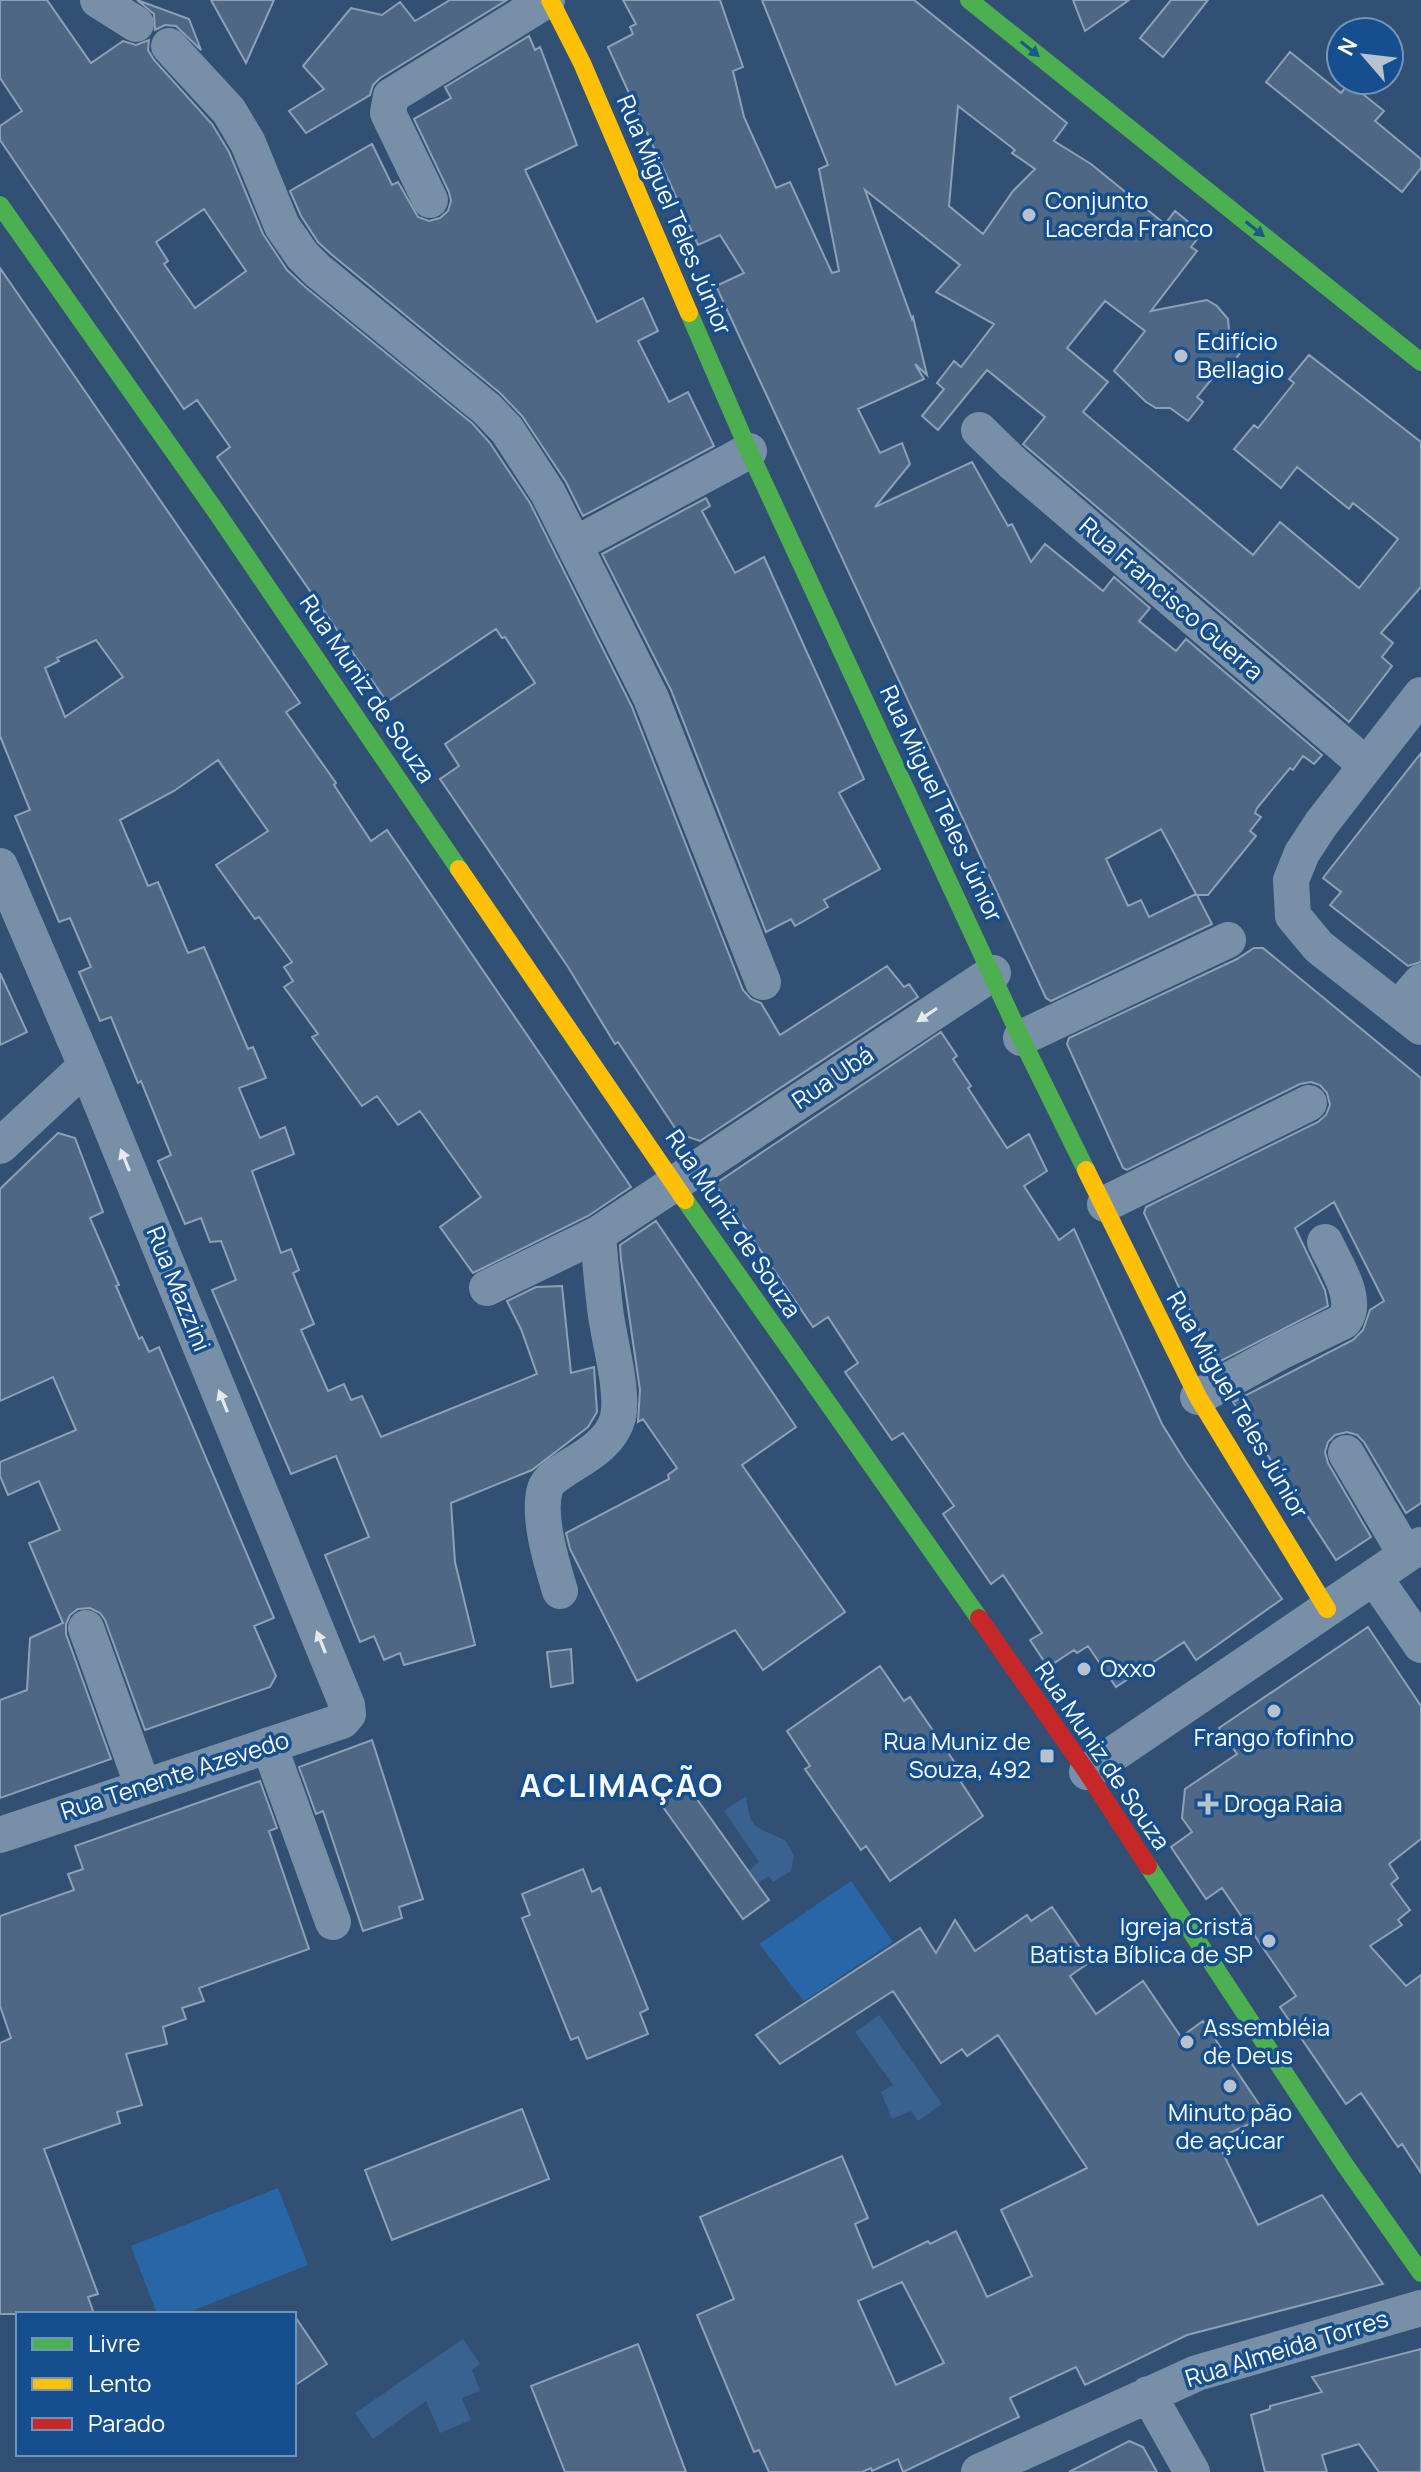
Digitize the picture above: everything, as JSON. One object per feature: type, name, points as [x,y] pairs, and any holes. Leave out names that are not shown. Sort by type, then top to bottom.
[{"type":"street","points":[[98,0],[136,24]]},
{"type":"street","points":[[430,200],[388,113],[391,96],[549,0]]},
{"type":"street","name":"Rua Miguel Teles Júnior","points":[[549,0],[582,63],[749,451],[1021,1038],[1198,1397],[1327,1609]]},
{"type":"street","points":[[969,0],[1421,362]]},
{"type":"street","points":[[169,46],[229,111],[248,143],[282,226],[302,255],[487,409],[507,430],[548,493],[651,698],[763,982]]},
{"type":"street","name":"Rua Muniz de Souza","points":[[0,205],[226,526],[673,1183],[1087,1772],[1345,2165],[1421,2273]]},
{"type":"street","name":"Rua Francisco Guerra","points":[[979,430],[1014,464],[1366,765]]},
{"type":"street","points":[[576,544],[749,451]]},
{"type":"street","points":[[1413,1006],[1319,947],[1293,916],[1291,880],[1302,853],[1421,695]]},
{"type":"street","name":"Rua Mazzini","points":[[0,866],[86,1066],[347,1705],[348,1714]]},
{"type":"street","points":[[1021,1038],[1228,940]]},
{"type":"street","name":"Rua Ubá","points":[[487,1288],[598,1234],[993,973]]},
{"type":"street","points":[[0,1146],[86,1066]]},
{"type":"street","points":[[1105,1204],[1309,1103]]},
{"type":"street","points":[[560,1591],[543,1516],[545,1489],[550,1479],[583,1460],[610,1435],[620,1406],[598,1234]]},
{"type":"street","points":[[1198,1397],[1344,1321],[1351,1312],[1351,1301],[1325,1242]]},
{"type":"street","points":[[1087,1772],[1414,1550],[1346,1453]]},
{"type":"street","points":[[1374,1577],[1421,1645]]},
{"type":"street","points":[[86,1628],[143,1787]]},
{"type":"street","name":"Rua Tenente Azevedo","points":[[0,1835],[342,1721],[348,1714]]},
{"type":"street","points":[[269,1745],[333,1922]]},
{"type":"street","name":"Rua Almeida Torres","points":[[979,2472],[1197,2373],[1421,2308]]},
{"type":"street","points":[[1148,2394],[1192,2472]]},
{"type":"shaded area","points":[[746,1796],[753,1823],[786,1841],[794,1856],[791,1871],[773,1882],[769,1876],[758,1883],[749,1870],[759,1862],[724,1811]]},
{"type":"shaded area","points":[[851,1881],[893,1942],[804,2001],[759,1944]]},
{"type":"shaded area","points":[[879,2015],[942,2104],[918,2121],[911,2111],[892,2119],[881,2092],[893,2085],[855,2032]]},
{"type":"shaded area","points":[[278,2188],[308,2265],[189,2312],[156,2312],[131,2246]]},
{"type":"shaded area","points":[[463,2339],[480,2364],[472,2370],[480,2391],[462,2398],[471,2420],[440,2433],[426,2401],[373,2439],[355,2413]]},
{"type":"building","points":[[0,0],[47,0],[91,63],[123,41],[136,45],[149,40],[148,50],[154,60],[212,124],[229,152],[263,234],[287,270],[473,424],[490,443],[530,503],[632,707],[743,990],[751,999],[761,1003],[780,1035],[887,966],[904,987],[909,984],[918,997],[700,1141],[679,1134],[618,1042],[615,1044],[568,967],[440,779],[459,766],[445,744],[535,683],[505,637],[502,638],[496,629],[387,702],[217,457],[230,447],[197,400],[184,409],[0,140],[0,126],[22,111],[0,78]],"holes":[[[204,209],[246,271],[195,308],[164,264],[168,261],[156,242]]]},
{"type":"building","points":[[137,0],[189,19],[201,50],[176,26],[165,25],[155,30],[154,14]]},
{"type":"building","points":[[211,0],[274,0],[246,63]]},
{"type":"building","points":[[450,0],[507,0],[380,78],[373,85],[370,95],[306,133],[289,111],[324,89],[303,66],[351,8],[382,15],[400,2],[415,21]]},
{"type":"building","points":[[623,0],[720,0],[743,67],[733,71],[744,117],[776,188],[790,182],[832,273],[839,271],[819,169],[828,165],[762,0],[914,0],[1067,123],[1054,141],[1091,164],[1165,224],[1175,211],[1202,233],[1191,247],[1197,251],[1151,311],[1207,300],[1228,319],[1229,330],[1247,343],[1233,363],[1228,359],[1197,397],[1203,402],[1188,421],[1170,408],[1156,408],[1146,402],[1114,371],[1145,331],[1105,301],[1067,348],[1108,382],[1083,412],[1253,555],[1280,522],[1359,588],[1398,539],[1353,503],[1349,509],[1297,467],[1281,488],[1234,449],[1254,425],[1258,428],[1294,383],[1289,379],[1309,355],[1421,442],[1421,587],[1381,633],[1393,643],[1382,657],[1392,666],[1349,722],[1023,444],[1045,417],[987,370],[938,430],[922,416],[944,389],[937,383],[954,361],[961,367],[994,324],[936,292],[960,265],[865,190],[913,317],[927,375],[915,364],[924,379],[858,409],[880,453],[902,443],[910,464],[875,507],[972,462],[1008,526],[1012,524],[1031,562],[1045,544],[1103,591],[1114,577],[1150,608],[1139,621],[1176,651],[1186,639],[1322,755],[1314,764],[1303,756],[1293,770],[1290,768],[1257,808],[1255,813],[1261,817],[1250,831],[1256,836],[1208,895],[1197,895],[1212,924],[1051,1001],[1046,998],[716,286],[744,273],[720,235],[698,245],[608,47],[633,34],[630,27],[636,24]],"holes":[[[958,106],[1035,169],[1013,191],[983,234],[949,206]],[[1161,829],[1196,894],[1149,917],[1141,900],[1128,906],[1106,859]]]},
{"type":"building","points":[[1073,0],[1129,0],[1085,31]]},
{"type":"building","points":[[1171,0],[1208,0],[1163,57],[1140,38]]},
{"type":"building","points":[[529,36],[535,50],[540,47],[577,145],[525,170],[597,322],[643,298],[658,331],[638,341],[669,402],[688,392],[714,446],[583,516],[566,482],[522,416],[500,393],[318,242],[290,191],[372,144],[392,185],[398,182],[418,217],[429,221],[440,218],[448,211],[451,201],[449,192],[414,119],[451,98],[445,87]]},
{"type":"building","points":[[1290,52],[1325,80],[1325,96],[1365,96],[1384,111],[1375,121],[1421,159],[1421,168],[1402,192],[1266,82]]},
{"type":"building","points":[[0,268],[300,703],[286,712],[336,783],[334,785],[371,841],[387,830],[631,1187],[588,1216],[473,1273],[440,1227],[481,1197],[420,1111],[398,1125],[377,1096],[362,1106],[312,1037],[318,1034],[284,987],[293,981],[284,967],[292,962],[259,917],[255,919],[216,865],[268,831],[218,760],[174,791],[120,820],[148,886],[158,882],[188,953],[204,947],[248,1049],[253,1047],[266,1078],[239,1088],[260,1138],[285,1127],[294,1154],[252,1171],[281,1253],[291,1249],[299,1270],[293,1273],[314,1324],[301,1330],[328,1391],[344,1384],[351,1400],[362,1396],[381,1437],[537,1374],[507,1301],[536,1287],[562,1286],[571,1373],[594,1367],[597,1412],[588,1427],[532,1470],[451,1503],[455,1562],[475,1645],[404,1665],[400,1653],[384,1660],[374,1636],[360,1642],[325,1555],[369,1537],[336,1456],[291,1474],[212,1290],[236,1280],[221,1241],[210,1242],[201,1218],[185,1224],[158,1161],[171,1155],[141,1081],[138,1083],[111,1017],[100,1021],[79,972],[91,967],[70,918],[59,922],[15,816],[30,810],[0,736]],"holes":[[[96,640],[123,677],[65,717],[45,668],[59,661],[57,658]]]},
{"type":"building","points":[[706,498],[710,506],[702,511],[735,573],[764,557],[864,779],[839,793],[880,869],[824,900],[828,907],[795,926],[791,919],[766,932],[671,690],[602,554]]},
{"type":"building","points":[[1421,753],[1421,962],[1408,966],[1330,905],[1341,892],[1323,878]]},
{"type":"building","points":[[1254,948],[1263,948],[1421,1078],[1421,1503],[1406,1513],[1364,1442],[1357,1435],[1347,1432],[1335,1435],[1328,1442],[1325,1452],[1328,1463],[1371,1537],[1336,1560],[1233,1402],[1353,1340],[1363,1330],[1370,1310],[1384,1301],[1334,1202],[1295,1228],[1325,1290],[1328,1306],[1215,1364],[1144,1213],[1146,1207],[1318,1122],[1326,1115],[1330,1105],[1327,1093],[1320,1085],[1311,1082],[1300,1084],[1127,1170],[1123,1168],[1067,1044],[1069,1038],[1237,959]]},
{"type":"building","points":[[0,973],[27,1032],[0,1045]]},
{"type":"building","points":[[941,1032],[957,1056],[953,1059],[971,1086],[968,1088],[1007,1148],[1029,1134],[1047,1171],[1024,1186],[1059,1240],[1074,1229],[1162,1424],[1282,1599],[1196,1660],[1184,1642],[1116,1687],[1088,1646],[1077,1653],[1074,1650],[1048,1667],[1030,1640],[1042,1633],[1003,1575],[991,1584],[943,1514],[954,1506],[903,1433],[892,1440],[845,1372],[858,1363],[828,1317],[813,1327],[715,1184]]},
{"type":"building","points":[[58,1133],[75,1138],[103,1212],[90,1218],[119,1285],[116,1286],[139,1339],[142,1337],[149,1352],[159,1347],[274,1618],[254,1626],[276,1676],[270,1687],[145,1730],[105,1620],[90,1608],[78,1609],[70,1615],[66,1634],[111,1759],[0,1798],[0,1700],[27,1690],[30,1638],[63,1623],[29,1543],[60,1530],[39,1481],[8,1495],[0,1476],[0,1462],[76,1430],[53,1377],[0,1401],[0,1189]]},
{"type":"building","points":[[656,1221],[796,1427],[742,1465],[845,1612],[763,1670],[735,1630],[637,1681],[570,1549],[566,1533],[669,1479],[668,1475],[677,1468],[643,1419],[638,1422],[640,1390],[621,1260],[620,1245]]},
{"type":"building","points":[[1368,1627],[1421,1706],[1421,1839],[1389,1864],[1398,1878],[1391,1884],[1410,1910],[1398,1920],[1402,1925],[1370,1946],[1406,1986],[1421,1975],[1421,2173],[1402,2144],[1398,2147],[1361,2093],[1346,2104],[1280,2007],[1296,1996],[1222,1888],[1206,1899],[1171,1847],[1192,1832],[1182,1818],[1185,1789],[1237,1754],[1219,1728]]},
{"type":"building","points":[[571,1649],[573,1683],[551,1687],[547,1652]]},
{"type":"building","points":[[880,1666],[904,1701],[910,1697],[966,1779],[961,1782],[983,1816],[890,1881],[866,1846],[861,1850],[805,1769],[810,1766],[787,1731]]},
{"type":"building","points":[[372,1740],[423,1899],[399,1907],[402,1918],[363,1931],[323,1811],[316,1814],[299,1767]]},
{"type":"building","points":[[260,1781],[277,1828],[269,1831],[309,1949],[199,1988],[204,2001],[182,2008],[186,2019],[163,2027],[167,2044],[126,2054],[142,2105],[117,2112],[120,2123],[44,2149],[98,2294],[88,2297],[93,2312],[0,2314],[0,2043],[11,2038],[0,2006],[0,1916],[74,1890],[68,1874],[83,1869],[75,1846]]},
{"type":"building","points":[[684,1781],[769,1900],[743,1919],[658,1800]]},
{"type":"building","points":[[583,1869],[592,1892],[600,1888],[648,2009],[640,2013],[648,2034],[587,2059],[578,2037],[571,2040],[522,1918],[530,1915],[522,1894]]},
{"type":"building","points":[[1052,1907],[1090,1962],[1070,1976],[1096,2014],[1143,1981],[1181,2037],[1203,2021],[1267,2116],[1216,2139],[1258,2225],[1322,2195],[1383,2284],[1187,2335],[1085,2385],[1076,2367],[1010,2398],[1019,2417],[903,2472],[898,2459],[872,2471],[871,2468],[862,2472],[769,2472],[759,2450],[754,2452],[697,2315],[734,2299],[700,2217],[842,2156],[868,2218],[855,2224],[873,2268],[956,2231],[987,2297],[1032,2276],[1001,2210],[1087,2168],[998,2035],[967,2056],[962,2049],[941,2063],[893,1991],[780,2064],[756,2035],[920,1928],[936,1953],[955,1920],[975,1951],[1027,1915],[1031,1921]],"holes":[[[902,2282],[944,2363],[896,2385],[858,2301]]]},
{"type":"building","points":[[522,2109],[549,2179],[392,2240],[365,2170]]},
{"type":"building","points":[[296,2318],[327,2364],[296,2385]]},
{"type":"building","points":[[638,2344],[686,2472],[565,2472],[531,2386]]},
{"type":"building","points":[[1421,2349],[1421,2472],[1379,2472],[1359,2444],[1322,2455],[1327,2472],[1265,2472],[1251,2415],[1270,2409],[1270,2406],[1322,2392],[1312,2377]]},
{"type":"building","points":[[1129,2441],[1143,2447],[1157,2472],[1069,2472]]},
{"type":"traffic: fast","points":[[969,0],[1421,362]]},
{"type":"traffic: fast","points":[[0,205],[217,513],[459,869]]},
{"type":"traffic: fast","points":[[689,313],[749,451],[1021,1038],[1086,1170]]},
{"type":"traffic: fast","points":[[685,1200],[979,1618]]},
{"type":"traffic: fast","points":[[1148,1866],[1345,2165],[1421,2273]]},
{"type":"traffic: slow","points":[[550,0],[582,63],[689,313]]},
{"type":"traffic: slow","points":[[459,869],[685,1200]]},
{"type":"traffic: slow","points":[[1086,1170],[1198,1397],[1327,1609]]},
{"type":"traffic: jam","points":[[979,1618],[1087,1772],[1148,1866]]},
{"type":"place","name":"Conjunto Lacerda Franco","points":[[1029,215]]},
{"type":"place","name":"Edifício Bellagio","points":[[1181,356]]},
{"type":"place","name":"Oxxo","points":[[1084,1669]]},
{"type":"place","name":"Frango fofinho","points":[[1274,1711]]},
{"type":"place","name":"Rua Muniz de Souza, 492","points":[[1047,1756]]},
{"type":"place","name":"Droga Raia","points":[[1208,1804]]},
{"type":"place","name":"Igreja Cristã Batista Bíblica de SP","points":[[1269,1941]]},
{"type":"place","name":"Assembléia de Deus","points":[[1187,2042]]},
{"type":"place","name":"Minuto pão de açúcar","points":[[1230,2086]]},
{"type":"district","name":"ACLIMAÇÃO","points":[[622,1786]]}]
